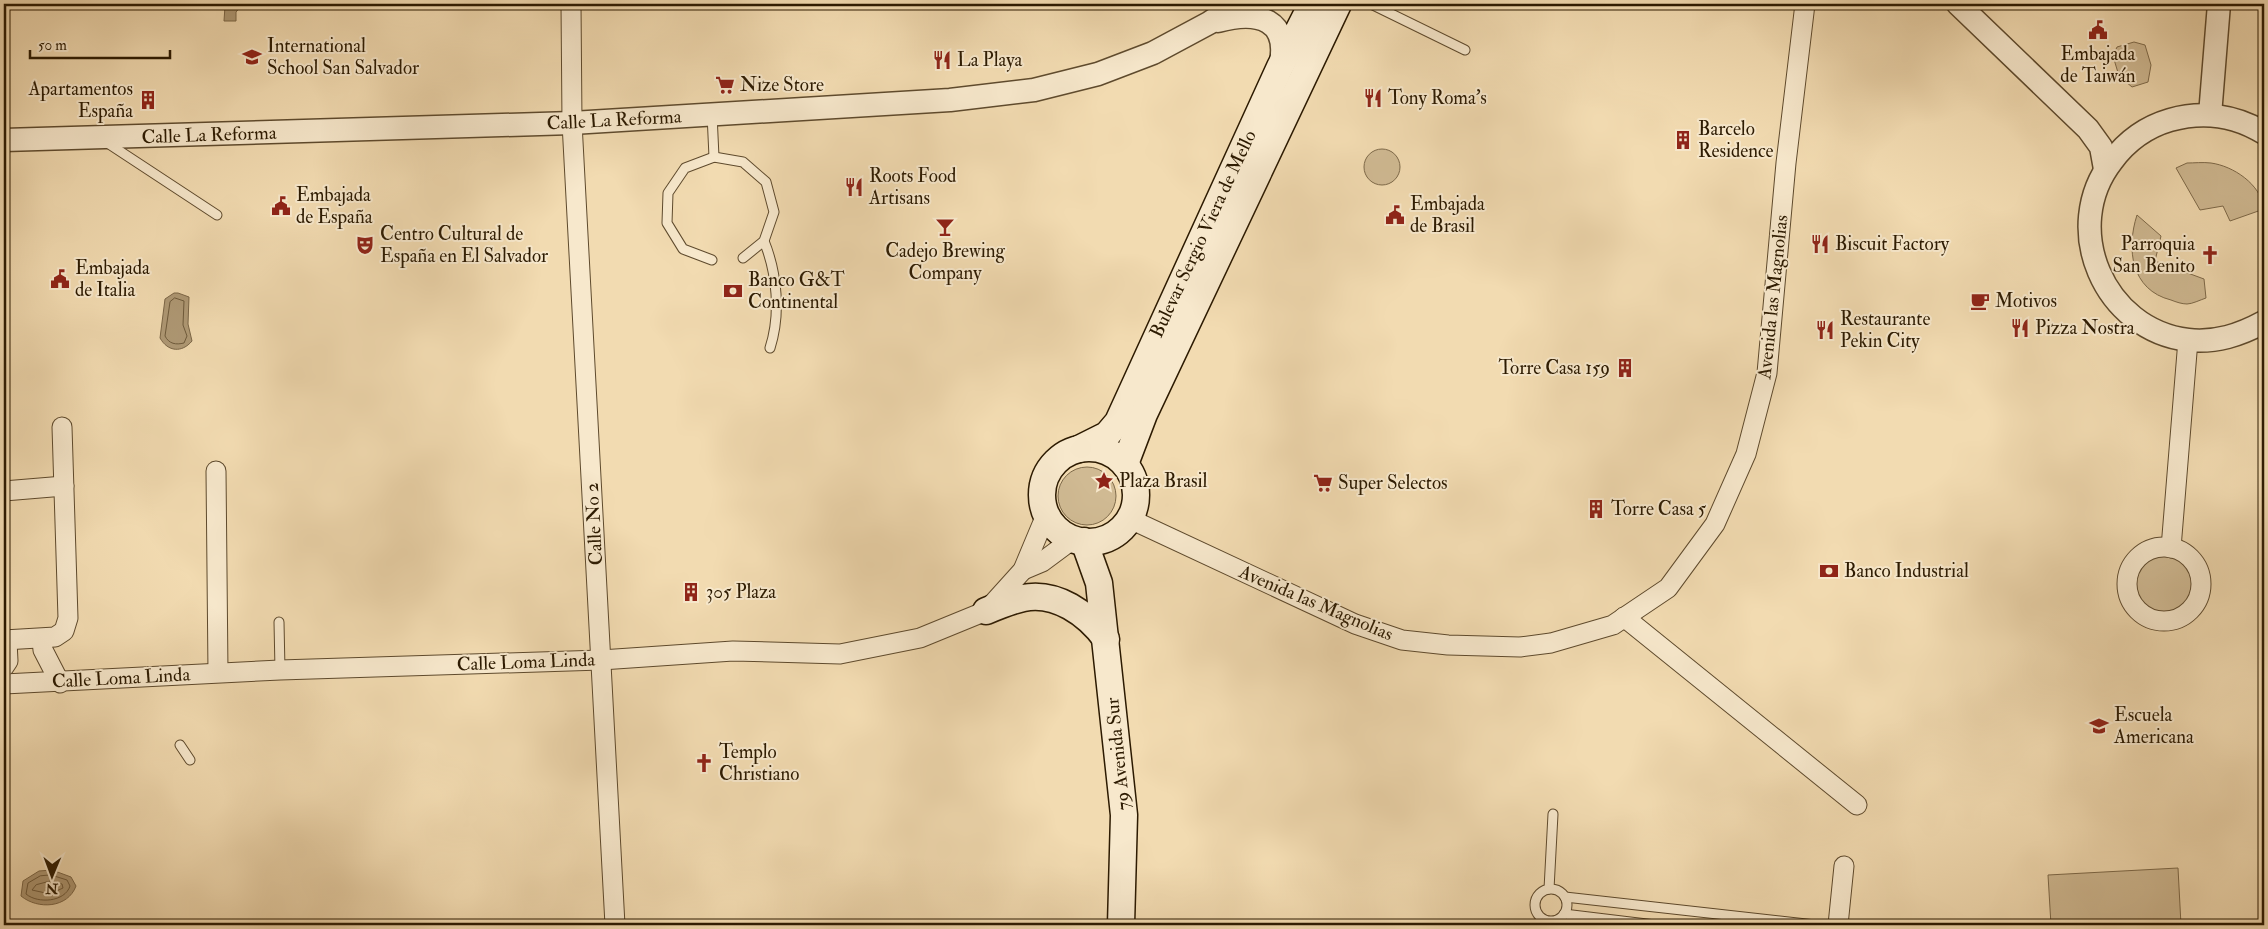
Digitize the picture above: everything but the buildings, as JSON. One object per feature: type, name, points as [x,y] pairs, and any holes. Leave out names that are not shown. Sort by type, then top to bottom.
[{"type":"main road","name":"Bulevar Sergio Viera de Mello","points":[[1078,449],[1107,435],[1118,422],[1280,67],[1312,4]]},
{"type":"main road","name":"Bulevar Sergio Viera de Mello","points":[[1125,464],[1144,414],[1338,4]]},
{"type":"main road","points":[[1091,448],[1104,450],[1116,455],[1125,464],[1133,476],[1136,489],[1136,503],[1124,525],[1104,540],[1078,540],[1054,526],[1046,515],[1042,493],[1047,474],[1060,458],[1078,449],[1091,448]]},
{"type":"main road","name":"79 Avenida Sur","points":[[1099,583],[1124,525]]},
{"type":"main road","name":"79 Avenida Sur","points":[[1078,540],[1099,583],[1106,639],[1124,815],[1121,925]]},
{"type":"main road","points":[[986,611],[1025,598],[1060,601],[1082,613],[1096,625],[1106,639]]},
{"type":"street","name":"Calle No 2","points":[[572,4],[572,123],[615,925]]},
{"type":"street","name":"Calle La Reforma","points":[[4,140],[572,123],[950,100],[1034,90],[1098,74],[1153,53],[1209,23],[1238,4]]},
{"type":"street","name":"Avenida las Magnolias","points":[[1124,525],[1355,624],[1402,640],[1448,645],[1520,648],[1583,635],[1613,625],[1668,588],[1715,524],[1746,454],[1767,373],[1785,173],[1805,4]]},
{"type":"street","points":[[1958,4],[2088,129],[2101,147],[2105,169]]},
{"type":"street","points":[[2210,115],[2218,4]]},
{"type":"street","name":"Calle La Reforma","points":[[1209,23],[1244,16],[1268,22],[1277,30],[1282,39],[1284,50],[1280,67]]},
{"type":"street","points":[[2264,133],[2238,120],[2210,115],[2184,116],[2138,135],[2119,150],[2105,169],[2090,211],[2089,234],[2092,256],[2100,277],[2127,313],[2145,326],[2166,335],[2188,340],[2216,340],[2243,333],[2264,322]]},
{"type":"street","points":[[2088,129],[2112,134],[2138,135]]},
{"type":"street","points":[[2171,548],[2188,340]]},
{"type":"street","points":[[4,667],[8,661],[5,640],[42,640],[55,637],[64,631],[68,618],[62,427]]},
{"type":"street","points":[[216,471],[218,672]]},
{"type":"street","points":[[4,491],[64,486]]},
{"type":"street","name":"Calle Loma Linda","points":[[4,684],[60,683],[218,672],[601,660],[733,651],[840,654],[920,638],[986,611],[1024,570],[1046,515]]},
{"type":"street","name":"Calle Loma Linda","points":[[1024,570],[1042,562],[1078,540]]},
{"type":"street","points":[[1624,617],[1857,805]]},
{"type":"street","points":[[42,640],[43,650],[60,683]]},
{"type":"street","points":[[1838,925],[1844,866]]},
{"type":"lane","points":[[1371,4],[1465,50]]},
{"type":"lane","points":[[712,114],[714,156]]},
{"type":"lane","points":[[99,138],[217,215]]},
{"type":"lane","points":[[712,260],[683,249],[667,224],[667,216],[668,193],[685,168],[714,156],[744,162],[766,182],[774,212],[764,241],[743,258]]},
{"type":"lane","points":[[764,241],[775,273],[775,322],[770,348]]},
{"type":"lane","points":[[280,622],[280,670]]},
{"type":"lane","points":[[180,745],[190,760]]},
{"type":"lane","points":[[1549,889],[1553,814]]},
{"type":"lane","points":[[1564,914],[1566,904],[1564,897],[1555,889],[1549,889],[1538,895],[1535,901],[1535,908],[1542,922],[1554,920],[1564,914],[1655,925]]},
{"type":"lane","points":[[1564,897],[1815,925]]},
{"type":"shaded area","points":[[2134,42],[2145,45],[2151,65],[2148,82],[2132,87],[2119,76],[2113,56],[2117,47]]},
{"type":"shaded area","points":[[1382,149],[1389,150],[1395,154],[1399,160],[1399,174],[1395,180],[1389,184],[1382,185],[1375,184],[1369,180],[1365,174],[1364,167],[1365,160],[1369,154],[1375,150]]},
{"type":"shaded area","points":[[2187,163],[2211,163],[2237,172],[2252,184],[2258,192],[2264,209],[2230,221],[2223,206],[2200,210],[2176,168]]},
{"type":"shaded area","points":[[2137,215],[2161,236],[2155,261],[2204,279],[2206,298],[2183,304],[2158,295],[2147,287],[2140,278],[2132,254],[2132,241]]},
{"type":"shaded area","points":[[1081,467],[1093,467],[1108,475],[1116,490],[1116,502],[1108,517],[1093,525],[1081,525],[1066,517],[1058,502],[1058,490],[1066,475]]},
{"type":"shaded area","points":[[2163,554],[2175,556],[2185,563],[2192,573],[2194,585],[2192,597],[2185,607],[2175,614],[2163,616],[2151,614],[2141,607],[2134,597],[2132,585],[2134,573],[2141,563],[2151,556]]},
{"type":"shaded area","points":[[2178,868],[2181,925],[2051,925],[2048,875]]},
{"type":"water","points":[[222,4],[243,4],[236,12],[236,21],[224,21],[225,6]]},
{"type":"water","points":[[174,293],[189,297],[188,324],[192,341],[180,349],[167,346],[160,338],[165,299]]},
{"type":"water","points":[[52,870],[71,877],[76,886],[66,899],[60,903],[44,905],[21,896],[23,881],[39,871]]},
{"type":"place","name":"Embajada de Taiwán","points":[[2098,30]]},
{"type":"place","name":"International School San Salvador","points":[[252,57]]},
{"type":"place","name":"La Playa","points":[[942,60]]},
{"type":"place","name":"Nize Store","points":[[725,85]]},
{"type":"place","name":"Tony Roma's","points":[[1373,98]]},
{"type":"place","name":"Apartamentos España","points":[[148,100]]},
{"type":"place","name":"Barcelo Residence","points":[[1683,140]]},
{"type":"place","name":"Roots Food Artisans","points":[[854,187]]},
{"type":"place","name":"Embajada de España","points":[[281,206]]},
{"type":"place","name":"Embajada de Brasil","points":[[1395,215]]},
{"type":"place","name":"Cadejo Brewing Company","points":[[945,227]]},
{"type":"place","name":"Biscuit Factory","points":[[1820,244]]},
{"type":"place","name":"Centro Cultural de España en El Salvador","points":[[365,245]]},
{"type":"place","name":"Parroquia San Benito","points":[[2210,255]]},
{"type":"place","name":"Embajada de Italia","points":[[60,279]]},
{"type":"place","name":"Banco G&T Continental","points":[[733,291]]},
{"type":"place","name":"Motivos","points":[[1980,301]]},
{"type":"place","name":"Pizza Nostra","points":[[2020,328]]},
{"type":"place","name":"Restaurante Pekin City","points":[[1825,330]]},
{"type":"place","name":"Torre Casa 159","points":[[1625,368]]},
{"type":"place","name":"Plaza Brasil","points":[[1104,481]]},
{"type":"place","name":"Super Selectos","points":[[1323,483]]},
{"type":"place","name":"Torre Casa 5","points":[[1596,509]]},
{"type":"place","name":"Banco Industrial","points":[[1829,571]]},
{"type":"place","name":"305 Plaza","points":[[691,592]]},
{"type":"place","name":"Escuela Americana","points":[[2099,726]]},
{"type":"place","name":"Templo Christiano","points":[[704,763]]}]
